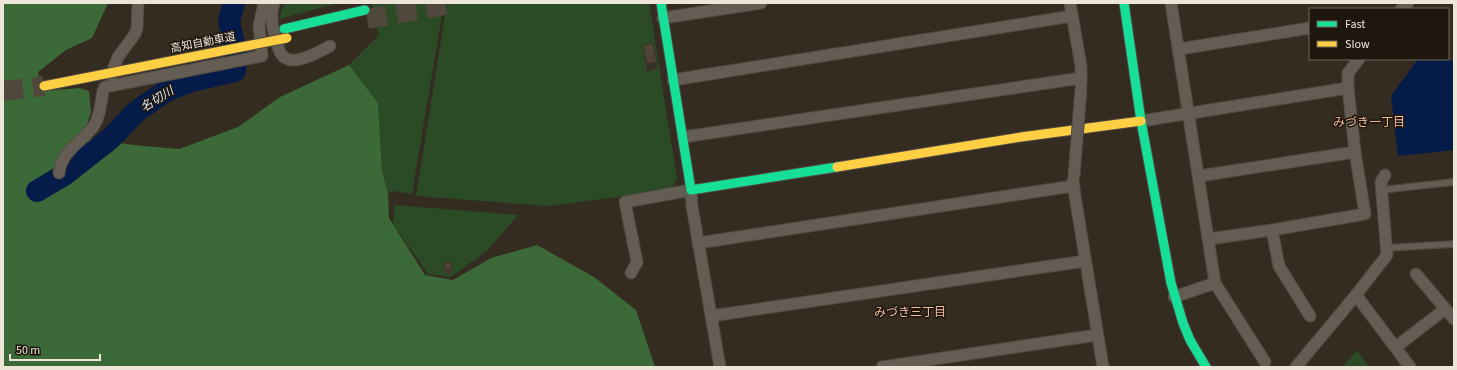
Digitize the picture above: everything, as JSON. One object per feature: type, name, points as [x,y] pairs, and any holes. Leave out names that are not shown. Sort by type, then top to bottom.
[{"type":"main road","points":[[661,3],[691,190],[1021,137],[1141,121]]},
{"type":"main road","points":[[1124,3],[1141,121],[1164,252],[1174,296],[1183,323],[1190,340],[1206,367]]},
{"type":"main road","name":"高知自動車道","points":[[44,86],[288,34],[365,10]]},
{"type":"main road","name":"高知自動車道","points":[[72,71],[288,34]]},
{"type":"street","points":[[59,173],[60,166],[66,154],[93,127],[97,120],[105,88],[118,57],[135,34],[137,28],[138,3]]},
{"type":"street","points":[[105,88],[262,56],[259,26],[264,3]]},
{"type":"street","points":[[274,3],[272,26],[282,56],[286,59],[300,60],[330,46]]},
{"type":"street","points":[[663,18],[761,3]]},
{"type":"street","points":[[1070,3],[1081,66],[1081,84],[1073,181],[1103,367]]},
{"type":"street","points":[[1171,3],[1190,114],[1215,282],[1265,362]]},
{"type":"street","points":[[673,80],[1072,16]]},
{"type":"street","points":[[1179,49],[1309,28]]},
{"type":"street","points":[[1209,239],[1365,214],[1355,152],[1348,88],[1348,73],[1358,60]]},
{"type":"street","points":[[683,137],[1081,84]]},
{"type":"street","points":[[1141,121],[1348,88]]},
{"type":"street","points":[[1199,176],[1355,152]]},
{"type":"street","points":[[1296,367],[1387,255],[1381,190],[1381,182],[1385,175]]},
{"type":"street","points":[[698,243],[1073,181]]},
{"type":"street","points":[[631,273],[637,262],[625,202],[691,190],[698,243],[720,367]]},
{"type":"street","points":[[1272,230],[1279,266],[1310,316]]},
{"type":"street","points":[[710,316],[1085,262]]},
{"type":"street","points":[[1416,274],[1454,319]]},
{"type":"street","points":[[1174,296],[1215,282]]},
{"type":"street","points":[[1356,295],[1410,367]]},
{"type":"street","points":[[1396,347],[1446,309]]},
{"type":"street","points":[[882,367],[1097,335]]},
{"type":"lane","points":[[1381,190],[1454,182]]},
{"type":"lane","points":[[1386,248],[1454,244]]},
{"type":"green space","points":[[3,3],[108,3],[92,38],[66,50],[38,72],[42,91],[80,88],[89,91],[91,112],[83,137],[133,145],[179,149],[238,127],[280,97],[349,65],[378,103],[382,171],[388,194],[389,218],[425,275],[453,280],[491,258],[537,245],[594,277],[636,310],[655,367],[3,367]]},
{"type":"green space","points":[[284,3],[339,3],[279,19]]},
{"type":"green space","points":[[371,3],[444,3],[412,194],[393,191],[388,194],[382,171],[378,103],[349,65],[379,35]]},
{"type":"green space","points":[[447,3],[649,3],[677,179],[670,190],[549,206],[416,196]]},
{"type":"green space","points":[[395,205],[518,215],[487,251],[451,277],[428,274],[393,224]]},
{"type":"green space","points":[[1357,350],[1369,367],[1343,367]]},
{"type":"water","points":[[1449,59],[1454,62],[1454,150],[1398,156],[1391,96],[1417,60],[1449,60]]},
{"type":"building","points":[[653,43],[657,62],[647,64],[643,45]]},
{"type":"building","points":[[445,262],[452,263],[451,270],[444,269]]},
{"type":"waterway","name":"名切川","points":[[37,191],[64,175],[110,139],[136,112],[166,91],[191,81],[235,71],[236,53],[229,21],[234,3]]},
{"type":"tunnel","points":[[367,19],[456,3]]},
{"type":"tunnel","points":[[3,91],[44,86]]},
{"type":"traffic: fast","points":[[661,3],[691,190],[837,167]]},
{"type":"traffic: fast","points":[[1124,3],[1141,121],[1171,283],[1183,323],[1190,340],[1206,367]]},
{"type":"traffic: fast","points":[[284,29],[365,10]]},
{"type":"traffic: slow","points":[[44,86],[287,38]]},
{"type":"traffic: slow","points":[[837,167],[1021,137],[1141,121]]},
{"type":"district","name":"みづき一丁目","points":[[1369,122]]},
{"type":"district","name":"みづき三丁目","points":[[910,312]]}]
